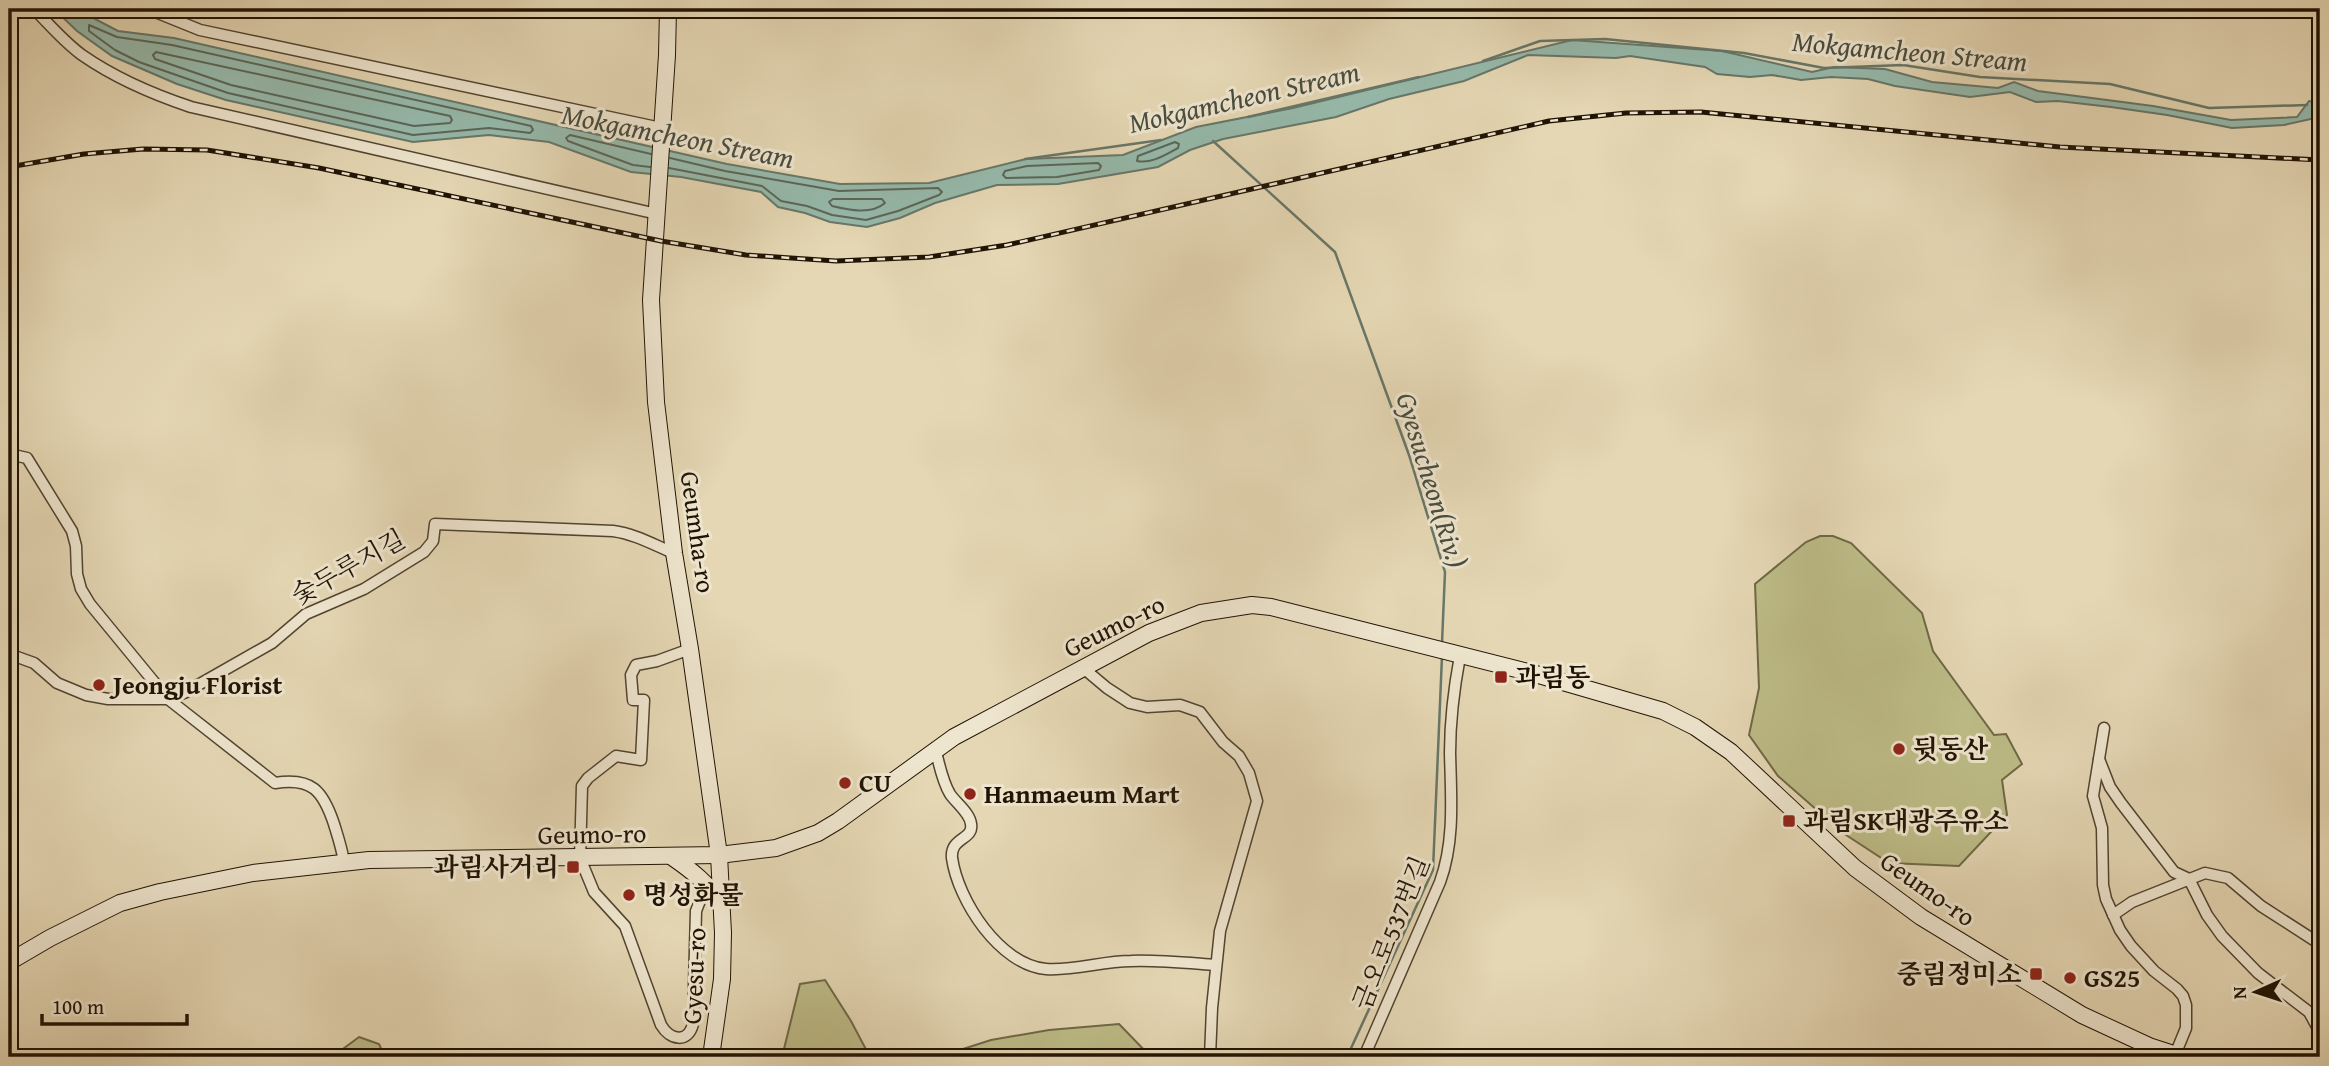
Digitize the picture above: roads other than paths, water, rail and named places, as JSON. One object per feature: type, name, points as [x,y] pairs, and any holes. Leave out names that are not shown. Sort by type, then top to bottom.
[{"type":"main road","points":[[661,128],[668,9]]},
{"type":"main road","name":"Geumha-ro","points":[[661,128],[651,310],[656,402],[674,552],[719,855]]},
{"type":"main road","name":"Geumo-ro","points":[[9,962],[84,920],[137,898],[253,873],[344,862],[672,857],[776,848],[818,833],[935,748],[1082,667],[1177,621],[1201,613],[1252,605],[1301,613],[1645,704],[1695,727],[1749,766],[1855,868],[1899,903],[2058,1002],[2105,1026],[2179,1056]]},
{"type":"main road","name":"Gyesu-ro","points":[[711,1057],[722,979],[719,855]]},
{"type":"main road","points":[[672,857],[706,885],[721,904]]},
{"type":"street","points":[[34,9],[79,53],[121,79],[157,96],[191,107],[657,214]]},
{"type":"street","points":[[148,9],[200,30],[661,128]]},
{"type":"street","points":[[9,454],[27,458],[72,531],[76,546],[77,575],[90,604],[168,699],[275,783],[300,781],[322,795],[328,805],[344,862]]},
{"type":"street","name":"숯두루지길","points":[[168,699],[184,693],[264,648],[306,614],[372,585],[424,552],[433,541],[435,524],[613,531],[635,536],[674,552]]},
{"type":"street","points":[[690,649],[657,661],[636,665],[631,675],[633,699],[644,700],[640,760],[616,756],[582,786],[580,858],[594,892],[625,926],[661,1025],[666,1034],[677,1039],[691,1032],[693,1024],[696,911],[706,885]]},
{"type":"street","points":[[9,654],[34,663],[57,683],[86,695],[108,699],[168,699]]},
{"type":"street","name":"금오로537번길","points":[[1364,1057],[1440,882],[1447,858],[1452,803],[1451,710],[1457,655]]},
{"type":"street","points":[[1082,667],[1130,703],[1147,707],[1180,705],[1200,712],[1223,742],[1239,757],[1249,773],[1257,801],[1224,912],[1216,965],[1210,1057]]},
{"type":"street","points":[[2104,728],[2093,785],[2093,796],[2102,828],[2103,886],[2120,930],[2141,957],[2183,996],[2186,1005],[2186,1028],[2179,1056]]},
{"type":"street","points":[[935,748],[944,782],[972,827],[970,834],[955,843],[952,860],[977,919],[988,934],[1006,950],[1030,965],[1044,969],[1079,968],[1132,960],[1216,965]]},
{"type":"street","points":[[2099,759],[2110,787],[2121,803],[2174,872],[2189,879],[2207,915],[2222,936],[2258,973],[2309,1012],[2320,1032]]},
{"type":"street","points":[[2113,915],[2132,902],[2205,873],[2228,878],[2261,906],[2320,944]]},
{"type":"water","points":[[54,9],[76,9],[118,31],[174,38],[727,164],[840,184],[929,183],[1026,159],[1123,155],[1196,127],[1293,108],[1572,40],[1722,51],[1812,72],[1834,67],[1885,69],[1932,82],[1998,88],[2014,82],[2038,91],[2153,106],[2231,120],[2297,117],[2309,101],[2320,103],[2320,117],[2284,125],[2232,128],[2111,107],[2058,101],[2036,102],[2010,92],[1970,97],[1895,86],[1868,79],[1831,77],[1801,80],[1772,75],[1750,77],[1717,74],[1705,67],[1630,56],[1616,58],[1528,55],[1464,81],[1389,99],[1336,117],[1223,139],[1190,150],[1158,167],[1058,184],[997,185],[867,227],[830,222],[778,207],[761,192],[681,177],[631,172],[549,142],[489,135],[413,142],[226,100],[177,84],[112,56],[77,31]]},
{"type":"waterway","name":"Mokgamcheon Stream","points":[[1483,61],[1540,41],[1605,39],[1744,53],[1824,68],[1903,65],[1980,77],[2110,84],[2209,108],[2307,105]]},
{"type":"waterway","name":"Mokgamcheon Stream","points":[[1248,117],[1419,77]]},
{"type":"waterway","name":"Mokgamcheon Stream","points":[[1025,159],[1161,140]]},
{"type":"waterway","name":"Gyesucheon(Riv.)","points":[[1213,141],[1335,252],[1409,455],[1445,572],[1442,643]]},
{"type":"waterway","name":"Gyesucheon(Riv.)","points":[[1347,1057],[1433,870],[1442,656]]},
{"type":"railway","points":[[9,167],[84,154],[143,149],[207,150],[319,168],[661,241],[746,255],[836,261],[929,257],[1007,245],[1549,121],[1626,113],[1701,112],[2060,147],[2320,160]]},
{"type":"place","name":"과림동","points":[[1501,677]]},
{"type":"place","name":"Jeongju Florist","points":[[99,685]]},
{"type":"place","name":"뒷동산","points":[[1899,749]]},
{"type":"place","name":"CU","points":[[845,783]]},
{"type":"place","name":"Hanmaeum Mart","points":[[970,794]]},
{"type":"place","name":"과림SK대광주유소","points":[[1789,821]]},
{"type":"place","name":"과림사거리","points":[[573,867]]},
{"type":"place","name":"명성화물","points":[[629,895]]},
{"type":"place","name":"중림정미소","points":[[2036,974]]},
{"type":"place","name":"GS25","points":[[2070,978]]}]
